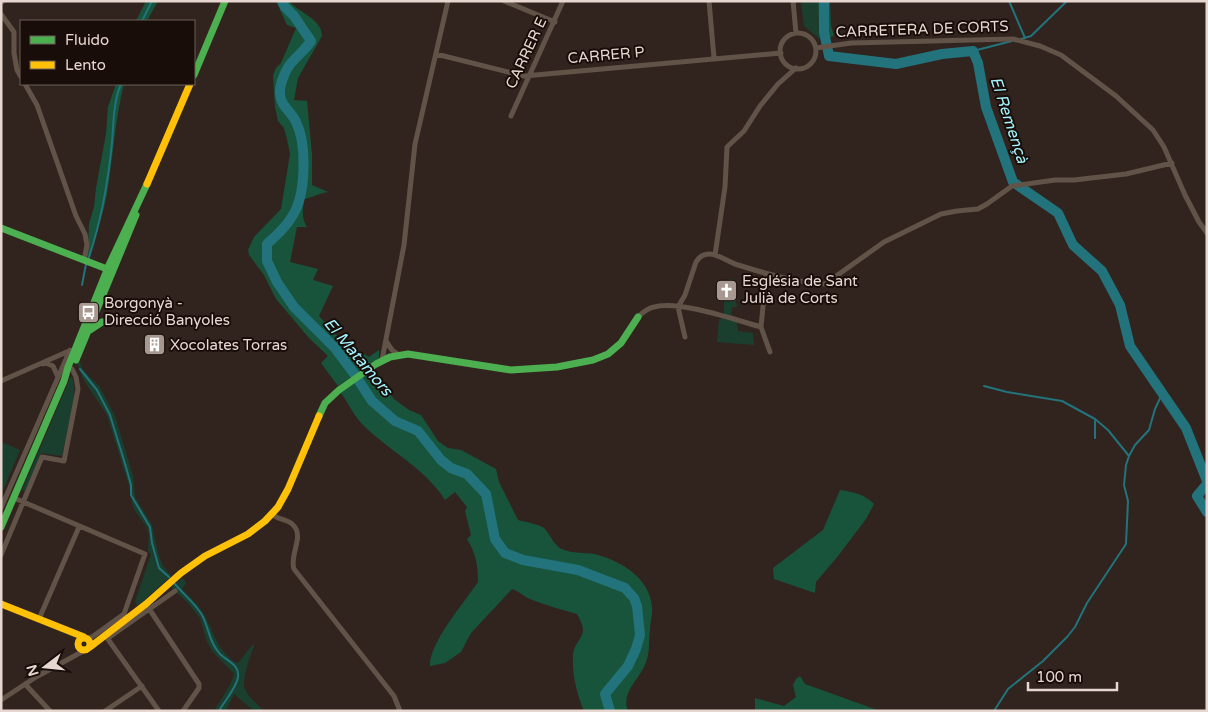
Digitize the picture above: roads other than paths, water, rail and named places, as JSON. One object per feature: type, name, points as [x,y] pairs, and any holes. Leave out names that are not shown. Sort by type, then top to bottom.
[{"type":"main road","points":[[195,73],[225,1]]},
{"type":"main road","points":[[96,320],[93,314],[106,268],[152,173],[190,85]]},
{"type":"main road","points":[[101,301],[152,173]]},
{"type":"main road","points":[[1,228],[106,268],[113,266],[121,245],[131,228]]},
{"type":"main road","points":[[61,379],[72,369],[87,334],[96,320],[108,276],[106,268]]},
{"type":"main road","points":[[77,346],[100,290]]},
{"type":"main road","points":[[78,646],[79,639],[97,643],[149,606],[174,578],[197,561],[248,534],[272,514],[288,489],[323,407],[339,390],[379,362],[399,355],[420,355],[511,370],[557,367],[593,360],[608,354],[621,343],[638,317]]},
{"type":"main road","points":[[1,527],[61,379],[90,322],[96,320]]},
{"type":"main road","points":[[1,604],[39,619],[87,642]]},
{"type":"main road","points":[[66,631],[82,650],[87,642]]},
{"type":"street","points":[[379,362],[386,340],[404,245],[414,144],[448,1]]},
{"type":"street","points":[[504,1],[555,22]]},
{"type":"street","name":"CARRER E","points":[[511,116],[563,1]]},
{"type":"street","points":[[793,1],[796,33]]},
{"type":"street","points":[[708,2],[714,58]]},
{"type":"street","points":[[1,14],[14,32],[14,53],[17,70],[20,75]]},
{"type":"street","points":[[715,255],[725,187],[727,147],[744,131],[760,106],[778,84],[796,68],[808,65],[813,61],[816,48],[814,42],[803,33],[789,35],[781,46],[784,60],[789,66],[796,68]]},
{"type":"street","name":"CARRETERA DE CORTS","points":[[816,48],[839,44],[1013,39],[1040,46],[1061,55],[1116,96],[1152,130],[1164,147],[1185,195],[1207,233]]},
{"type":"street","name":"CARRER P","points":[[436,54],[511,73],[530,75],[781,53]]},
{"type":"street","points":[[26,85],[37,105],[73,209],[85,234],[87,245],[84,260]]},
{"type":"street","points":[[685,337],[678,307],[685,295],[691,274],[699,257],[706,254],[715,255],[766,275],[826,284],[884,242],[942,214],[978,209],[1012,186],[1126,174],[1172,163]]},
{"type":"street","points":[[766,275],[761,327],[770,352]]},
{"type":"street","points":[[638,317],[654,307],[678,307],[720,315],[761,327]]},
{"type":"street","points":[[386,340],[392,350],[399,355]]},
{"type":"street","points":[[40,365],[77,346]]},
{"type":"street","points":[[1,508],[61,379],[70,350]]},
{"type":"street","points":[[1,381],[46,363],[53,366],[61,379]]},
{"type":"street","points":[[1,555],[42,457],[64,461],[78,389],[76,377],[72,369]]},
{"type":"street","points":[[1,700],[25,684],[76,656],[92,637],[124,614],[144,554],[14,498]]},
{"type":"street","points":[[272,514],[277,519],[291,523],[295,527],[298,534],[292,560],[294,569],[394,696],[400,711]]},
{"type":"street","points":[[39,619],[79,527]]},
{"type":"street","points":[[175,591],[149,606],[199,684],[199,688],[183,711]]},
{"type":"street","points":[[105,637],[159,711]]},
{"type":"street","points":[[76,656],[78,646]]},
{"type":"street","points":[[25,684],[50,711]]},
{"type":"street","points":[[105,711],[142,686]]},
{"type":"waterway","points":[[142,20],[152,1]]},
{"type":"waterway","name":"El Matamors","points":[[282,1],[311,41],[290,64],[281,84],[280,92],[284,105],[294,118],[300,131],[304,169],[301,195],[297,206],[284,227],[267,244],[267,261],[277,282],[294,307],[334,347],[372,401],[395,421],[418,431],[441,460],[451,468],[467,474],[486,494],[495,539],[505,553],[523,560],[578,570],[625,588],[634,598],[637,606],[640,635],[628,666],[605,694],[610,711]]},
{"type":"waterway","name":"El Remençà","points":[[824,1],[824,32],[829,56],[896,64],[942,54],[973,51],[978,63],[986,107],[1013,182],[1058,213],[1073,245],[1102,271],[1120,305],[1130,346],[1186,428],[1207,481]]},
{"type":"waterway","points":[[1009,1],[1025,38]]},
{"type":"waterway","points":[[1021,39],[1031,36],[1067,1]]},
{"type":"waterway","points":[[973,51],[1012,41]]},
{"type":"waterway","points":[[88,260],[105,193],[115,109],[121,85]]},
{"type":"waterway","points":[[82,285],[86,264]]},
{"type":"waterway","points":[[80,369],[97,390],[110,415],[131,485],[131,495],[150,527],[159,568],[169,577]]},
{"type":"waterway","points":[[984,386],[1007,392],[1062,401],[1095,419],[1108,430],[1129,456]]},
{"type":"waterway","points":[[994,711],[1008,689],[1043,661],[1075,627],[1087,603],[1126,544],[1128,501],[1124,485],[1126,465],[1135,445],[1149,430],[1162,394]]},
{"type":"waterway","points":[[1095,421],[1095,438]]},
{"type":"waterway","name":"El Remençà","points":[[1207,484],[1197,496],[1207,512]]},
{"type":"waterway","points":[[174,583],[202,615],[216,649],[237,669],[238,677],[235,686],[219,711]]},
{"type":"place","name":"Església de Sant Julià de Corts","points":[[726,290]]},
{"type":"place","name":"Borgonyà - Direcció Banyoles","points":[[88,312]]},
{"type":"place","name":"Xocolates Torras","points":[[154,345]]}]
